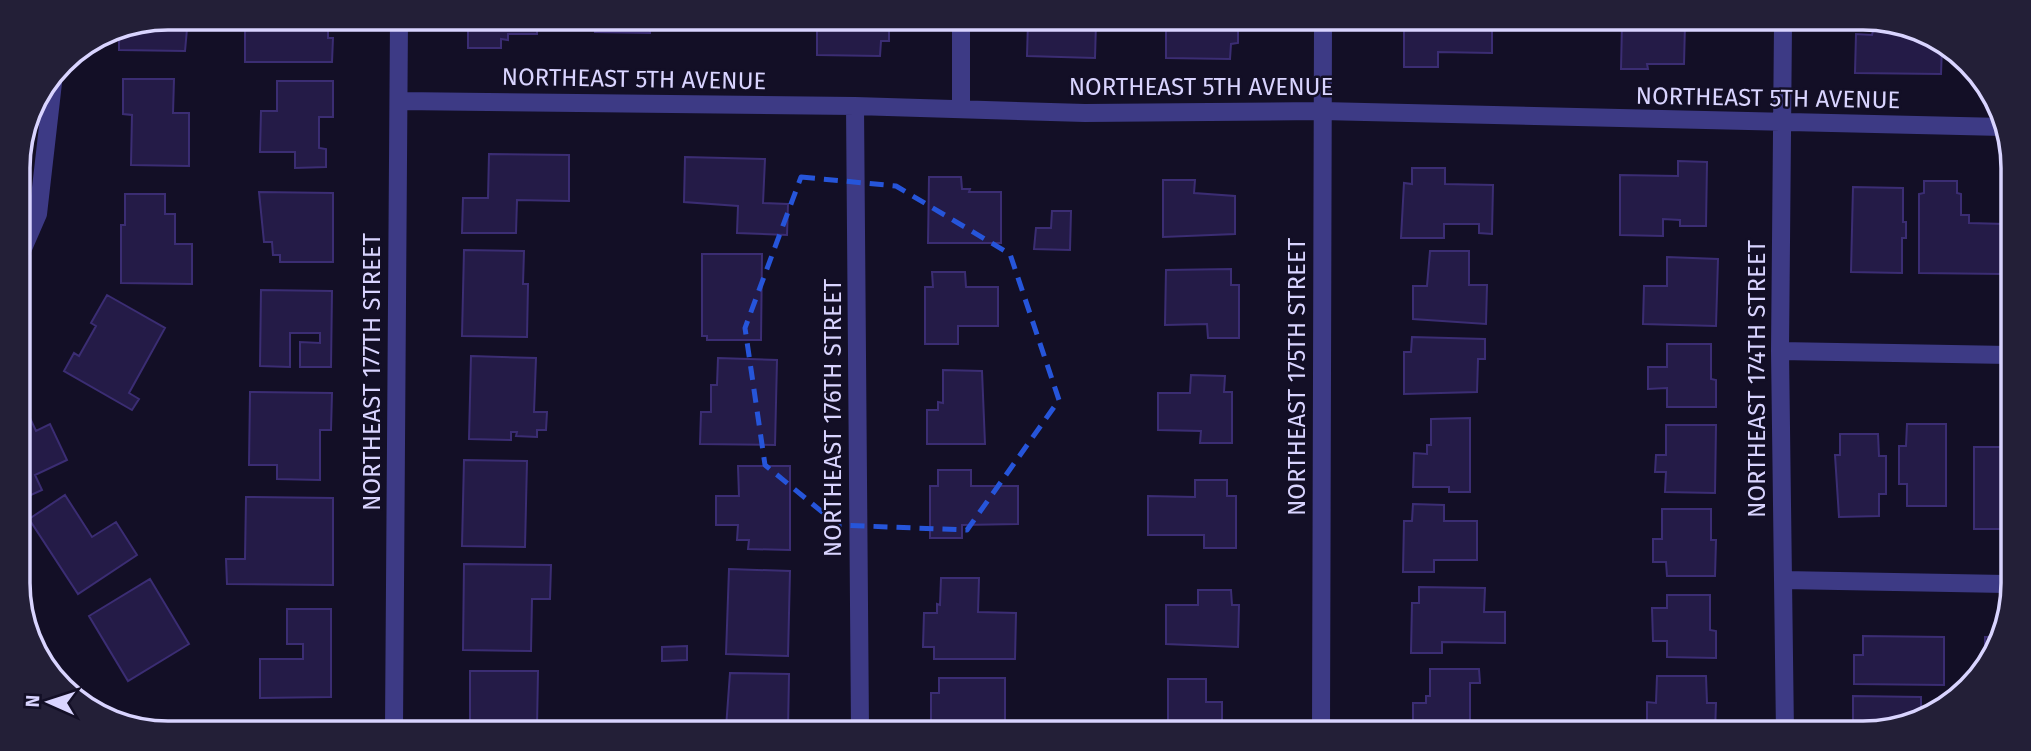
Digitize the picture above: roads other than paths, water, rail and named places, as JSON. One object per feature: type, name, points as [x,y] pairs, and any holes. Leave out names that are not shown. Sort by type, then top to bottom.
[{"type":"street","name":"NORTHEAST 177TH STREET","points":[[394,721],[399,30]]},
{"type":"street","points":[[961,30],[961,108]]},
{"type":"street","name":"NORTHEAST 175TH STREET","points":[[1321,721],[1322,30]]},
{"type":"street","name":"NORTHEAST 174TH STREET","points":[[1783,30],[1780,351],[1785,721]]},
{"type":"street","points":[[30,232],[38,214],[52,93]]},
{"type":"street","name":"NORTHEAST 5TH AVENUE","points":[[399,101],[855,106],[1084,113],[1322,111],[1782,124],[1995,127]]},
{"type":"street","name":"NORTHEAST 176TH STREET","points":[[855,106],[860,721]]},
{"type":"street","points":[[1780,351],[2001,355]]},
{"type":"street","points":[[1783,580],[2001,584]]}]
